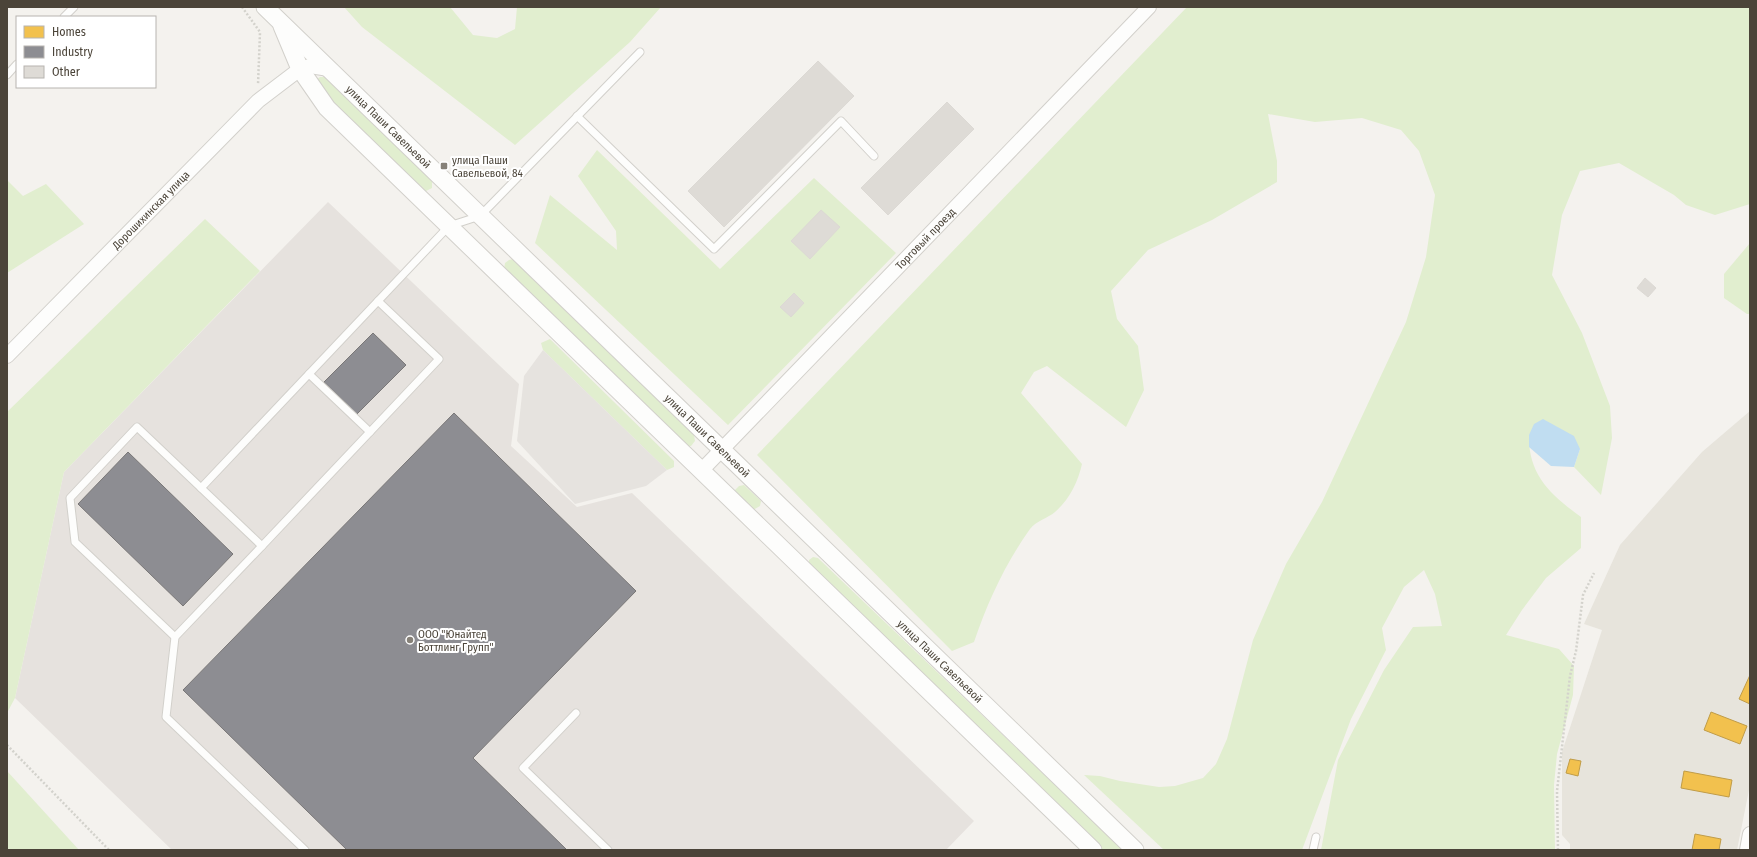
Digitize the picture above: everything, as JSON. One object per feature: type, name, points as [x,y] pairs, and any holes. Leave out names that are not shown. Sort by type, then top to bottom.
[{"type":"street","name":"улица Паши Савельевой","points":[[265,7],[1135,850]]},
{"type":"street","name":"Торговый проезд","points":[[701,471],[1149,7]]},
{"type":"street","name":"улица Паши Савельевой","points":[[280,22],[290,49],[300,69],[327,108],[1093,850]]},
{"type":"street","points":[[300,69],[304,58],[304,45]]},
{"type":"street","points":[[300,69],[310,66],[329,69]]},
{"type":"street","name":"Дорошихинская улица","points":[[7,356],[258,101],[300,69]]},
{"type":"street","points":[[1747,850],[1750,834]]},
{"type":"lane","points":[[65,16],[74,7]]},
{"type":"lane","points":[[201,488],[449,226],[480,216],[640,52]]},
{"type":"lane","points":[[7,74],[16,65]]},
{"type":"lane","points":[[577,116],[714,249],[841,121],[874,156]]},
{"type":"lane","points":[[304,850],[166,718],[175,637],[439,359],[378,301]]},
{"type":"lane","points":[[309,374],[370,432]]},
{"type":"lane","points":[[175,637],[75,542],[70,498],[137,427],[262,546]]},
{"type":"lane","points":[[576,713],[523,768],[608,850]]},
{"type":"lane","points":[[1313,850],[1316,837]]},
{"type":"path","points":[[242,7],[260,32],[258,101]]},
{"type":"path","points":[[1558,850],[1556,791],[1570,676],[1576,651],[1583,595],[1594,573]]},
{"type":"path","points":[[7,744],[109,850]]},
{"type":"shaded area","points":[[328,202],[519,384],[511,446],[577,507],[632,493],[974,821],[946,850],[172,850],[15,698],[64,472]]},
{"type":"shaded area","points":[[543,350],[667,470],[646,486],[575,504],[517,441],[524,376]]},
{"type":"shaded area","points":[[1750,411],[1750,785],[1737,850],[1570,850],[1570,844],[1562,835],[1562,752],[1602,630],[1584,624],[1620,545],[1702,452]]},
{"type":"green space","points":[[344,7],[450,7],[473,35],[497,38],[515,29],[517,7],[661,7],[630,42],[515,145],[362,27]]},
{"type":"green space","points":[[1187,7],[1750,7],[1750,204],[1715,215],[1686,205],[1674,195],[1619,163],[1580,171],[1562,215],[1552,275],[1582,333],[1610,406],[1612,438],[1601,495],[1574,467],[1580,449],[1529,435],[1532,462],[1543,483],[1560,501],[1581,517],[1581,548],[1546,578],[1522,610],[1506,635],[1559,649],[1574,666],[1573,695],[1557,754],[1554,785],[1555,850],[1321,850],[1338,760],[1384,670],[1413,627],[1442,626],[1435,594],[1424,570],[1404,587],[1382,628],[1386,650],[1351,719],[1302,850],[1164,850],[1084,775],[1100,776],[1120,781],[1159,787],[1175,786],[1203,778],[1216,764],[1227,739],[1253,640],[1286,564],[1322,502],[1406,322],[1426,257],[1435,195],[1419,151],[1401,130],[1362,118],[1315,122],[1268,114],[1277,161],[1277,182],[1212,220],[1148,250],[1111,291],[1117,319],[1138,346],[1144,390],[1126,427],[1047,366],[1034,372],[1021,393],[1082,464],[1075,484],[1065,502],[1055,512],[1033,526],[1021,542],[991,597],[974,642],[952,651],[757,455]]},
{"type":"green space","points":[[320,77],[325,77],[432,181],[432,188],[424,192],[315,88],[316,80]]},
{"type":"green space","points":[[597,150],[720,269],[814,178],[896,253],[728,425],[535,243],[550,195],[617,250],[616,231],[578,176]]},
{"type":"green space","points":[[7,180],[23,196],[46,184],[84,224],[7,273]]},
{"type":"green space","points":[[205,219],[260,271],[64,472],[15,698],[7,713],[7,412]]},
{"type":"green space","points":[[1750,243],[1750,314],[1747,314],[1724,298],[1724,274]]},
{"type":"green space","points":[[513,259],[694,435],[695,441],[691,446],[687,446],[504,269],[505,263]]},
{"type":"green space","points":[[550,339],[674,461],[674,467],[667,470],[543,350],[541,343]]},
{"type":"green space","points":[[744,485],[761,501],[760,506],[753,510],[734,491],[739,486]]},
{"type":"green space","points":[[813,557],[818,558],[1123,850],[1103,850],[809,568],[809,560]]},
{"type":"green space","points":[[7,771],[79,850],[7,850]]},
{"type":"water","points":[[1543,419],[1574,436],[1580,449],[1574,467],[1551,466],[1529,447],[1529,435],[1534,424]]},
{"type":"building: Homes","points":[[1750,675],[1750,704],[1739,699]]},
{"type":"building: Homes","points":[[1711,712],[1747,726],[1740,744],[1704,730]]},
{"type":"building: Homes","points":[[1570,759],[1581,761],[1578,776],[1566,773]]},
{"type":"building: Homes","points":[[1684,771],[1732,780],[1729,797],[1681,788]]},
{"type":"building: Homes","points":[[1695,834],[1721,839],[1719,850],[1692,850]]},
{"type":"building: Industry","points":[[373,333],[406,365],[357,414],[324,382]]},
{"type":"building: Industry","name":"ООО \"Юнайтед Боттлинг Групп\"","points":[[454,413],[636,591],[473,758],[567,850],[347,850],[183,690]]},
{"type":"building: Industry","points":[[128,452],[233,554],[183,606],[78,504]]},
{"type":"building: Other","points":[[818,61],[854,96],[724,227],[688,191]]},
{"type":"building: Other","points":[[947,102],[974,129],[888,215],[861,188]]},
{"type":"building: Other","points":[[821,210],[840,227],[810,259],[791,241]]},
{"type":"building: Other","points":[[1645,278],[1656,288],[1648,297],[1637,288]]},
{"type":"building: Other","points":[[794,293],[804,303],[791,317],[780,307]]},
{"type":"place","name":"улица Паши Савельевой, 84","points":[[444,166]]},
{"type":"place","name":"ООО \"Юнайтед Боттлинг Групп\"","points":[[410,640]]}]
